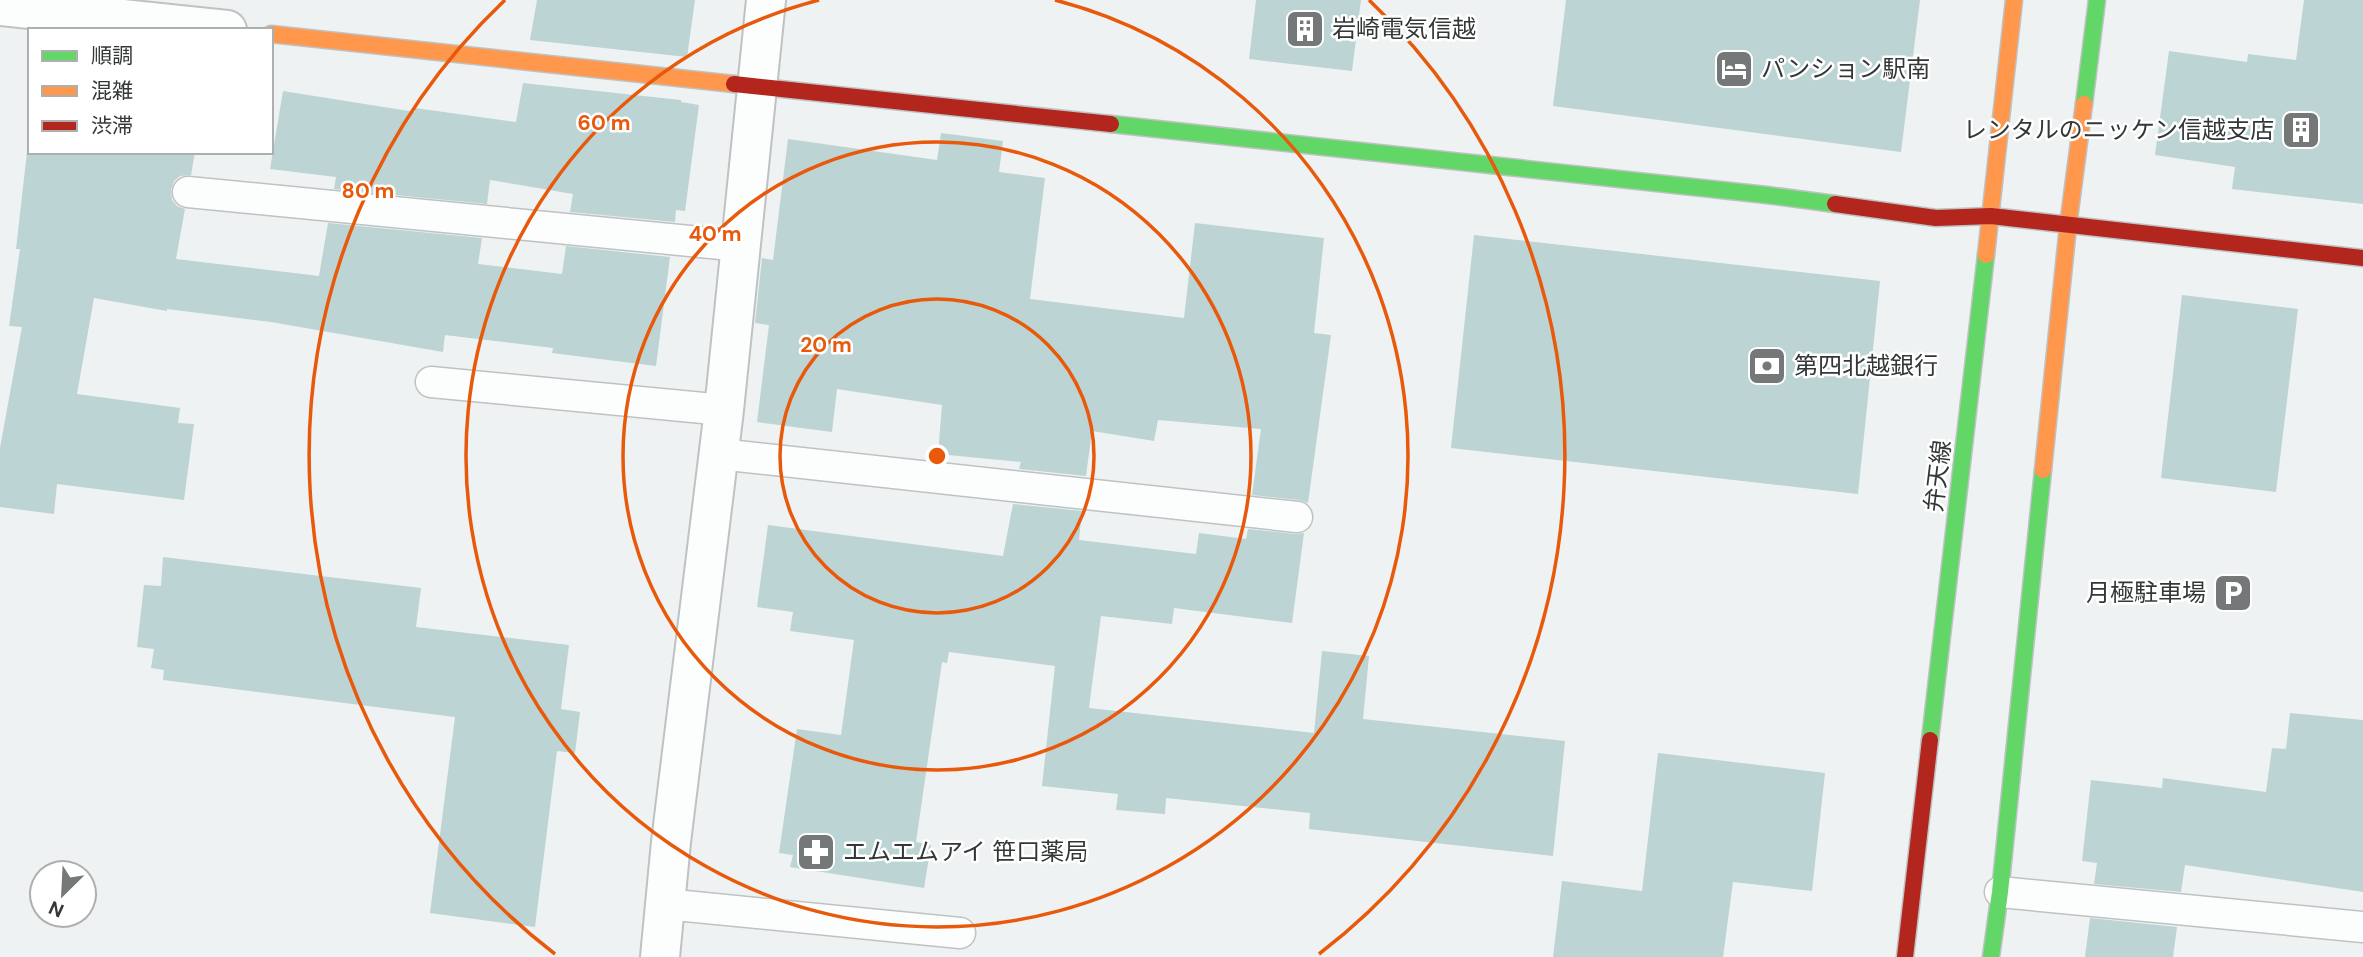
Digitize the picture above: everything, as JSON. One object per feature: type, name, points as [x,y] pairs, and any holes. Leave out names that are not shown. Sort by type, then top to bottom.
[{"type":"street","points":[[660,957],[724,410],[766,0]]},
{"type":"street","name":"弁天線","points":[[1905,957],[2014,0]]},
{"type":"street","points":[[1991,957],[2000,892],[2068,226],[2096,0]]},
{"type":"street","points":[[0,6],[208,28]]},
{"type":"street","points":[[273,34],[1753,193],[1936,218],[1991,216],[2363,258]]},
{"type":"lane","points":[[188,192],[741,246]]},
{"type":"lane","points":[[431,382],[724,410]]},
{"type":"lane","points":[[719,454],[1297,517]]},
{"type":"lane","points":[[2000,892],[2363,927]]},
{"type":"lane","points":[[665,904],[960,933]]},
{"type":"building","points":[[537,0],[695,0],[687,57],[530,40]]},
{"type":"building","name":"岩崎電気信越","points":[[1256,0],[1361,0],[1352,71],[1249,59]]},
{"type":"building","name":"パンション駅南","points":[[1566,0],[1920,0],[1901,152],[1553,106]]},
{"type":"building","points":[[2304,0],[2363,0],[2363,204],[2232,189],[2235,167],[2155,155],[2169,51],[2247,62],[2248,54],[2296,60]]},
{"type":"building","points":[[523,83],[681,100],[699,105],[685,211],[676,210],[675,222],[570,212],[573,194],[490,180],[487,204],[334,189],[336,177],[270,169],[283,91],[415,112],[415,108],[516,122]]},
{"type":"building","points":[[941,133],[1003,141],[999,172],[1045,178],[1030,299],[1184,318],[1195,223],[1324,238],[1314,333],[1331,335],[1308,503],[1252,495],[1261,429],[1158,420],[1154,441],[1092,431],[1086,476],[1019,469],[1021,462],[938,454],[942,405],[837,389],[832,432],[757,422],[769,325],[755,323],[762,258],[773,260],[788,139],[937,160]]},
{"type":"building","points":[[27,152],[195,154],[191,175],[180,176],[174,181],[171,190],[172,200],[185,209],[176,259],[319,276],[328,223],[482,238],[478,264],[562,274],[566,246],[670,257],[656,366],[552,353],[553,348],[445,335],[443,352],[271,322],[167,311],[94,298],[77,394],[180,408],[178,423],[194,424],[184,500],[57,484],[54,514],[0,507],[0,448],[22,327],[9,326],[20,249],[16,249]]},
{"type":"building","points":[[1474,235],[1880,281],[1858,494],[1451,448]]},
{"type":"building","points":[[2182,295],[2298,309],[2276,492],[2161,478]]},
{"type":"building","points":[[1013,504],[1082,511],[1079,540],[1196,554],[1199,533],[1246,539],[1248,529],[1304,533],[1292,623],[1174,608],[1172,624],[1101,616],[1089,708],[1314,733],[1322,651],[1369,656],[1363,719],[1565,741],[1553,856],[1309,829],[1310,813],[1166,798],[1165,814],[1116,810],[1118,794],[1042,786],[1055,666],[949,652],[947,663],[942,662],[916,842],[931,845],[924,888],[790,867],[793,855],[779,853],[797,729],[841,735],[854,640],[790,631],[793,612],[757,607],[768,525],[1003,556]]},
{"type":"building","points":[[163,557],[421,588],[416,627],[569,645],[561,709],[580,712],[575,753],[557,751],[535,927],[430,913],[455,717],[163,680],[164,670],[151,668],[154,649],[137,647],[144,585],[161,586]]},
{"type":"building","points":[[2290,713],[2363,720],[2363,892],[2185,865],[2181,892],[2094,884],[2097,863],[2082,861],[2091,780],[2162,788],[2163,778],[2266,792],[2272,748],[2286,749]]},
{"type":"building","points":[[1658,753],[1825,773],[1812,891],[1733,882],[1723,957],[1553,957],[1562,881],[1642,891]]},
{"type":"building","points":[[2090,918],[2177,927],[2173,957],[2085,957]]},
{"type":"traffic: fast","points":[[2084,104],[2097,0]]},
{"type":"traffic: fast","points":[[1111,124],[1835,204]]},
{"type":"traffic: fast","points":[[1930,740],[1986,255]]},
{"type":"traffic: fast","points":[[1991,957],[2043,470]]},
{"type":"traffic: slow","points":[[1986,255],[2014,0]]},
{"type":"traffic: slow","points":[[273,34],[734,84]]},
{"type":"traffic: slow","points":[[2043,470],[2068,226],[2084,104]]},
{"type":"traffic: jam","points":[[734,84],[1111,124]]},
{"type":"traffic: jam","points":[[1835,204],[1936,218],[1991,216],[2363,258]]},
{"type":"traffic: jam","points":[[1905,957],[1930,740]]},
{"type":"place","name":"岩崎電気信越","points":[[1305,29]]},
{"type":"place","name":"パンション駅南","points":[[1734,69]]},
{"type":"place","name":"レンタルのニッケン信越支店","points":[[2301,130]]},
{"type":"place","name":"第四北越銀行","points":[[1767,366]]},
{"type":"place","name":"月極駐車場","points":[[2233,593]]},
{"type":"place","name":"エムエムアイ 笹口薬局","points":[[816,852]]}]
